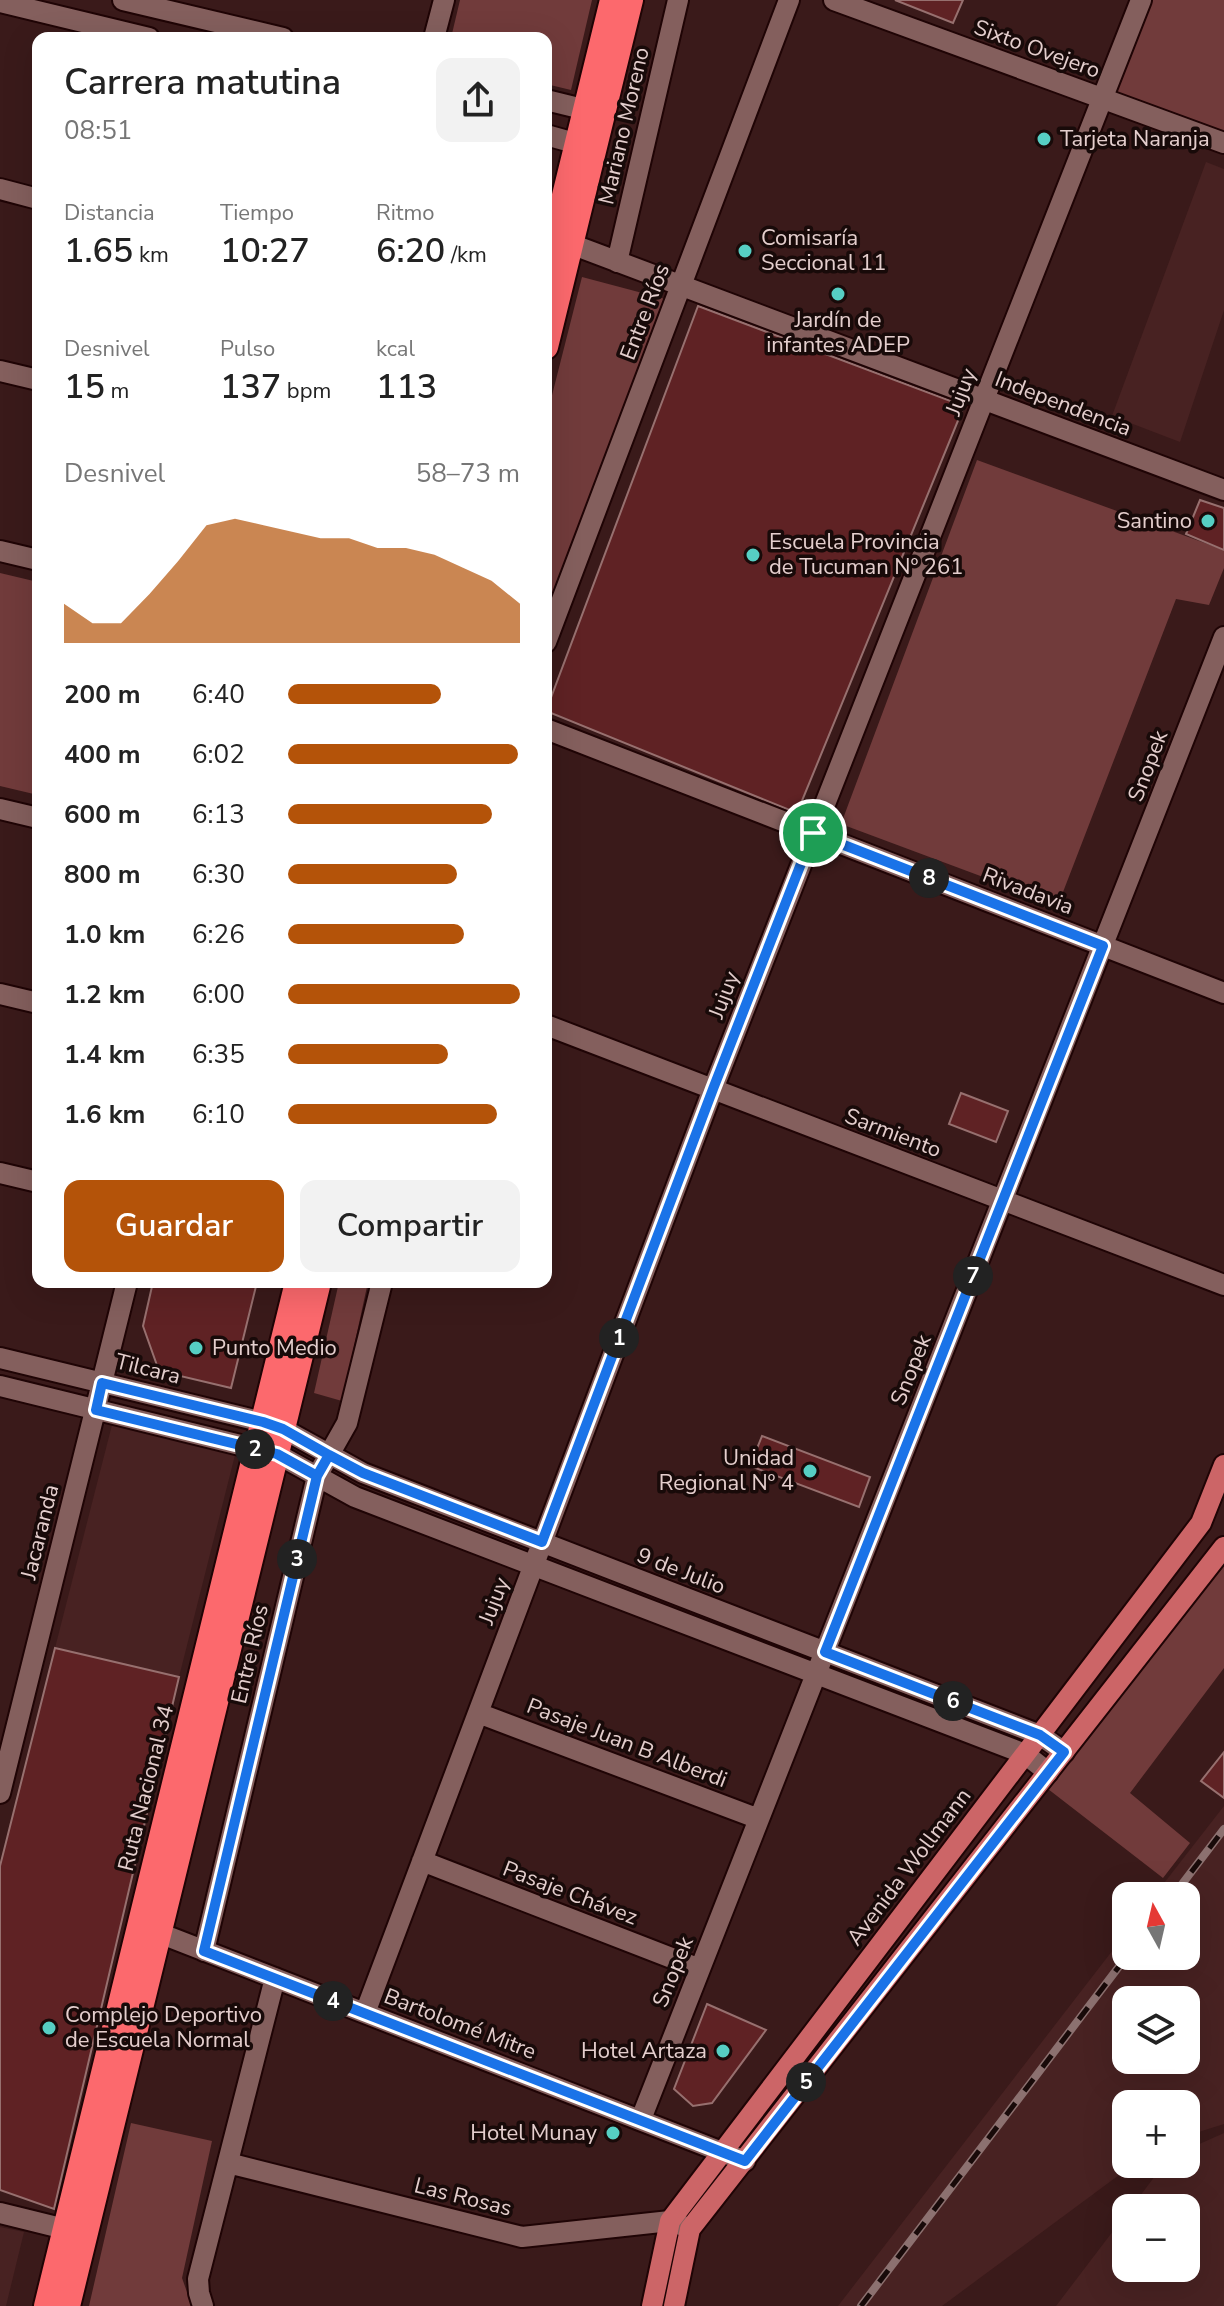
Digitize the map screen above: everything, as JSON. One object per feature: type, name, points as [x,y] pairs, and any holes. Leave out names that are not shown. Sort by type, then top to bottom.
[{"type":"highway","points":[[552,322],[571,244],[612,0]]},
{"type":"highway","points":[[594,112],[631,0]]},
{"type":"highway","points":[[552,251],[586,146]]},
{"type":"highway","name":"Ruta Nacional 34","points":[[68,2306],[159,1933],[273,1426],[296,1288]]},
{"type":"highway","name":"Ruta Nacional 34","points":[[273,1426],[317,1288]]},
{"type":"highway","name":"Ruta Nacional 34","points":[[46,2306],[267,1452]]},
{"type":"main road","name":"Avenida Wollmann","points":[[652,2306],[680,2225],[723,2152],[1201,1523],[1224,1465]]},
{"type":"main road","name":"Avenida Wollmann","points":[[674,2306],[680,2225],[745,2161],[1224,1547]]},
{"type":"street","points":[[123,0],[258,32]]},
{"type":"street","points":[[436,32],[444,0]]},
{"type":"street","name":"Mariano Moreno","points":[[617,262],[678,0]]},
{"type":"street","name":"Entre Ríos","points":[[552,626],[789,0]]},
{"type":"street","name":"Sixto Ovejero","points":[[834,0],[1224,143]]},
{"type":"street","name":"Jujuy","points":[[365,2013],[713,1089],[1141,0]]},
{"type":"street","points":[[0,2],[124,32]]},
{"type":"street","points":[[552,102],[594,112]]},
{"type":"street","points":[[552,137],[586,146]]},
{"type":"street","points":[[0,189],[32,197]]},
{"type":"street","name":"Independencia","points":[[571,244],[1224,490]]},
{"type":"street","points":[[0,371],[32,379]]},
{"type":"street","points":[[0,551],[32,559]]},
{"type":"street","name":"Snopek","points":[[641,2119],[1224,637]]},
{"type":"street","name":"Rivadavia","points":[[552,731],[1224,993]]},
{"type":"street","points":[[0,809],[32,817]]},
{"type":"street","points":[[0,994],[32,1002]]},
{"type":"street","name":"Sarmiento","points":[[552,1027],[1224,1285]]},
{"type":"street","points":[[0,1173],[32,1181]]},
{"type":"street","name":"Jacaranda","points":[[0,1793],[126,1288]]},
{"type":"street","name":"Entre Ríos","points":[[204,1951],[317,1476],[347,1423],[381,1288]]},
{"type":"street","name":"Tilcara","points":[[0,1358],[273,1426]]},
{"type":"street","points":[[0,1386],[267,1452],[355,1497],[1025,1754],[1048,1772]]},
{"type":"street","name":"9 de Julio","points":[[273,1426],[363,1473],[1040,1735],[1064,1752]]},
{"type":"street","name":"Pasaje Juan B Alberdi","points":[[478,1713],[759,1819]]},
{"type":"street","name":"Pasaje Chávez","points":[[422,1861],[700,1969]]},
{"type":"street","name":"Bartolomé Mitre","points":[[159,1933],[745,2161]]},
{"type":"street","points":[[203,2306],[198,2279],[275,1978]]},
{"type":"street","name":"Las Rosas","points":[[228,2163],[522,2237],[680,2225]]},
{"type":"street","points":[[0,2213],[65,2229]]},
{"type":"shaded area","points":[[460,0],[592,0],[571,90],[552,85],[552,32],[452,32]]},
{"type":"shaded area","points":[[1141,0],[1224,0],[1224,143],[1102,98]]},
{"type":"shaded area","points":[[1206,162],[1224,169],[1224,310],[1180,442],[1112,416]]},
{"type":"shaded area","points":[[582,277],[665,299],[552,600],[552,395]]},
{"type":"shaded area","points":[[977,460],[1224,550],[1224,568],[1209,605],[1176,599],[1058,905],[841,824]]},
{"type":"shaded area","points":[[0,573],[32,581],[32,794],[0,786]]},
{"type":"shaded area","points":[[338,1288],[367,1288],[342,1401],[314,1393]]},
{"type":"shaded area","points":[[113,1421],[235,1455],[179,1677],[55,1648]]},
{"type":"shaded area","points":[[1224,1565],[1224,1668],[1130,1793],[1190,1843],[1163,1878],[1048,1789]]},
{"type":"shaded area","points":[[1224,1806],[1224,2124],[1200,2132],[1200,2090],[1112,2090],[1112,2178],[1115,2178],[942,2306],[838,2306],[1112,1951],[1112,1970],[1200,1970],[1200,1882],[1165,1882]]},
{"type":"shaded area","points":[[131,2123],[212,2141],[182,2278],[192,2306],[89,2306]]},
{"type":"shaded area","points":[[1224,2133],[1224,2306],[1056,2306],[1112,2232],[1112,2282],[1200,2282],[1200,2194],[1142,2194],[1154,2178],[1200,2178],[1200,2144]]},
{"type":"shaded area","points":[[0,2227],[24,2232],[6,2306],[0,2306]]},
{"type":"building","points":[[895,0],[963,0],[953,23]]},
{"type":"building","name":"Escuela Provincia de Tucuman Nº 261","points":[[698,306],[964,406],[797,813],[552,713],[552,695]]},
{"type":"building","name":"Santino","points":[[1200,500],[1224,508],[1224,550],[1186,534]]},
{"type":"building","points":[[961,1093],[1008,1111],[996,1142],[949,1124]]},
{"type":"building","name":"Punto Medio","points":[[152,1288],[256,1288],[231,1388],[159,1371],[143,1326]]},
{"type":"building","name":"Unidad Regional Nº 4","points":[[762,1436],[870,1477],[859,1507],[750,1466]]},
{"type":"building","name":"Complejo Deportivo de Escuela Normal","points":[[55,1648],[179,1677],[54,2209],[0,2190],[0,1866]]},
{"type":"building","points":[[1224,1752],[1224,1798],[1201,1781]]},
{"type":"building","name":"Hotel Artaza","points":[[707,2004],[766,2030],[712,2103],[693,2106],[674,2089]]},
{"type":"railway","points":[[1184,1882],[1224,1829]]},
{"type":"railway","points":[[861,2306],[1116,1970]]},
{"type":"place","name":"Tarjeta Naranja","points":[[1044,139]]},
{"type":"place","name":"Comisaría Seccional 11","points":[[745,251]]},
{"type":"place","name":"Jardín de infantes ADEP","points":[[838,294]]},
{"type":"place","name":"Santino","points":[[1208,521]]},
{"type":"place","name":"Escuela Provincia de Tucuman Nº 261","points":[[753,555]]},
{"type":"place","name":"Punto Medio","points":[[196,1348]]},
{"type":"place","name":"Unidad Regional Nº 4","points":[[810,1471]]},
{"type":"place","name":"Complejo Deportivo de Escuela Normal","points":[[49,2028]]},
{"type":"place","name":"Hotel Artaza","points":[[723,2051]]},
{"type":"place","name":"Hotel Munay","points":[[613,2133]]},
{"type":"route","points":[[813,833],[542,1542],[363,1473],[329,1455],[317,1476],[277,1454],[96,1410],[102,1383],[263,1422],[283,1429],[329,1455],[317,1476],[204,1951],[745,2161],[1064,1752],[1040,1735],[825,1652],[1103,946],[813,833]]}]
